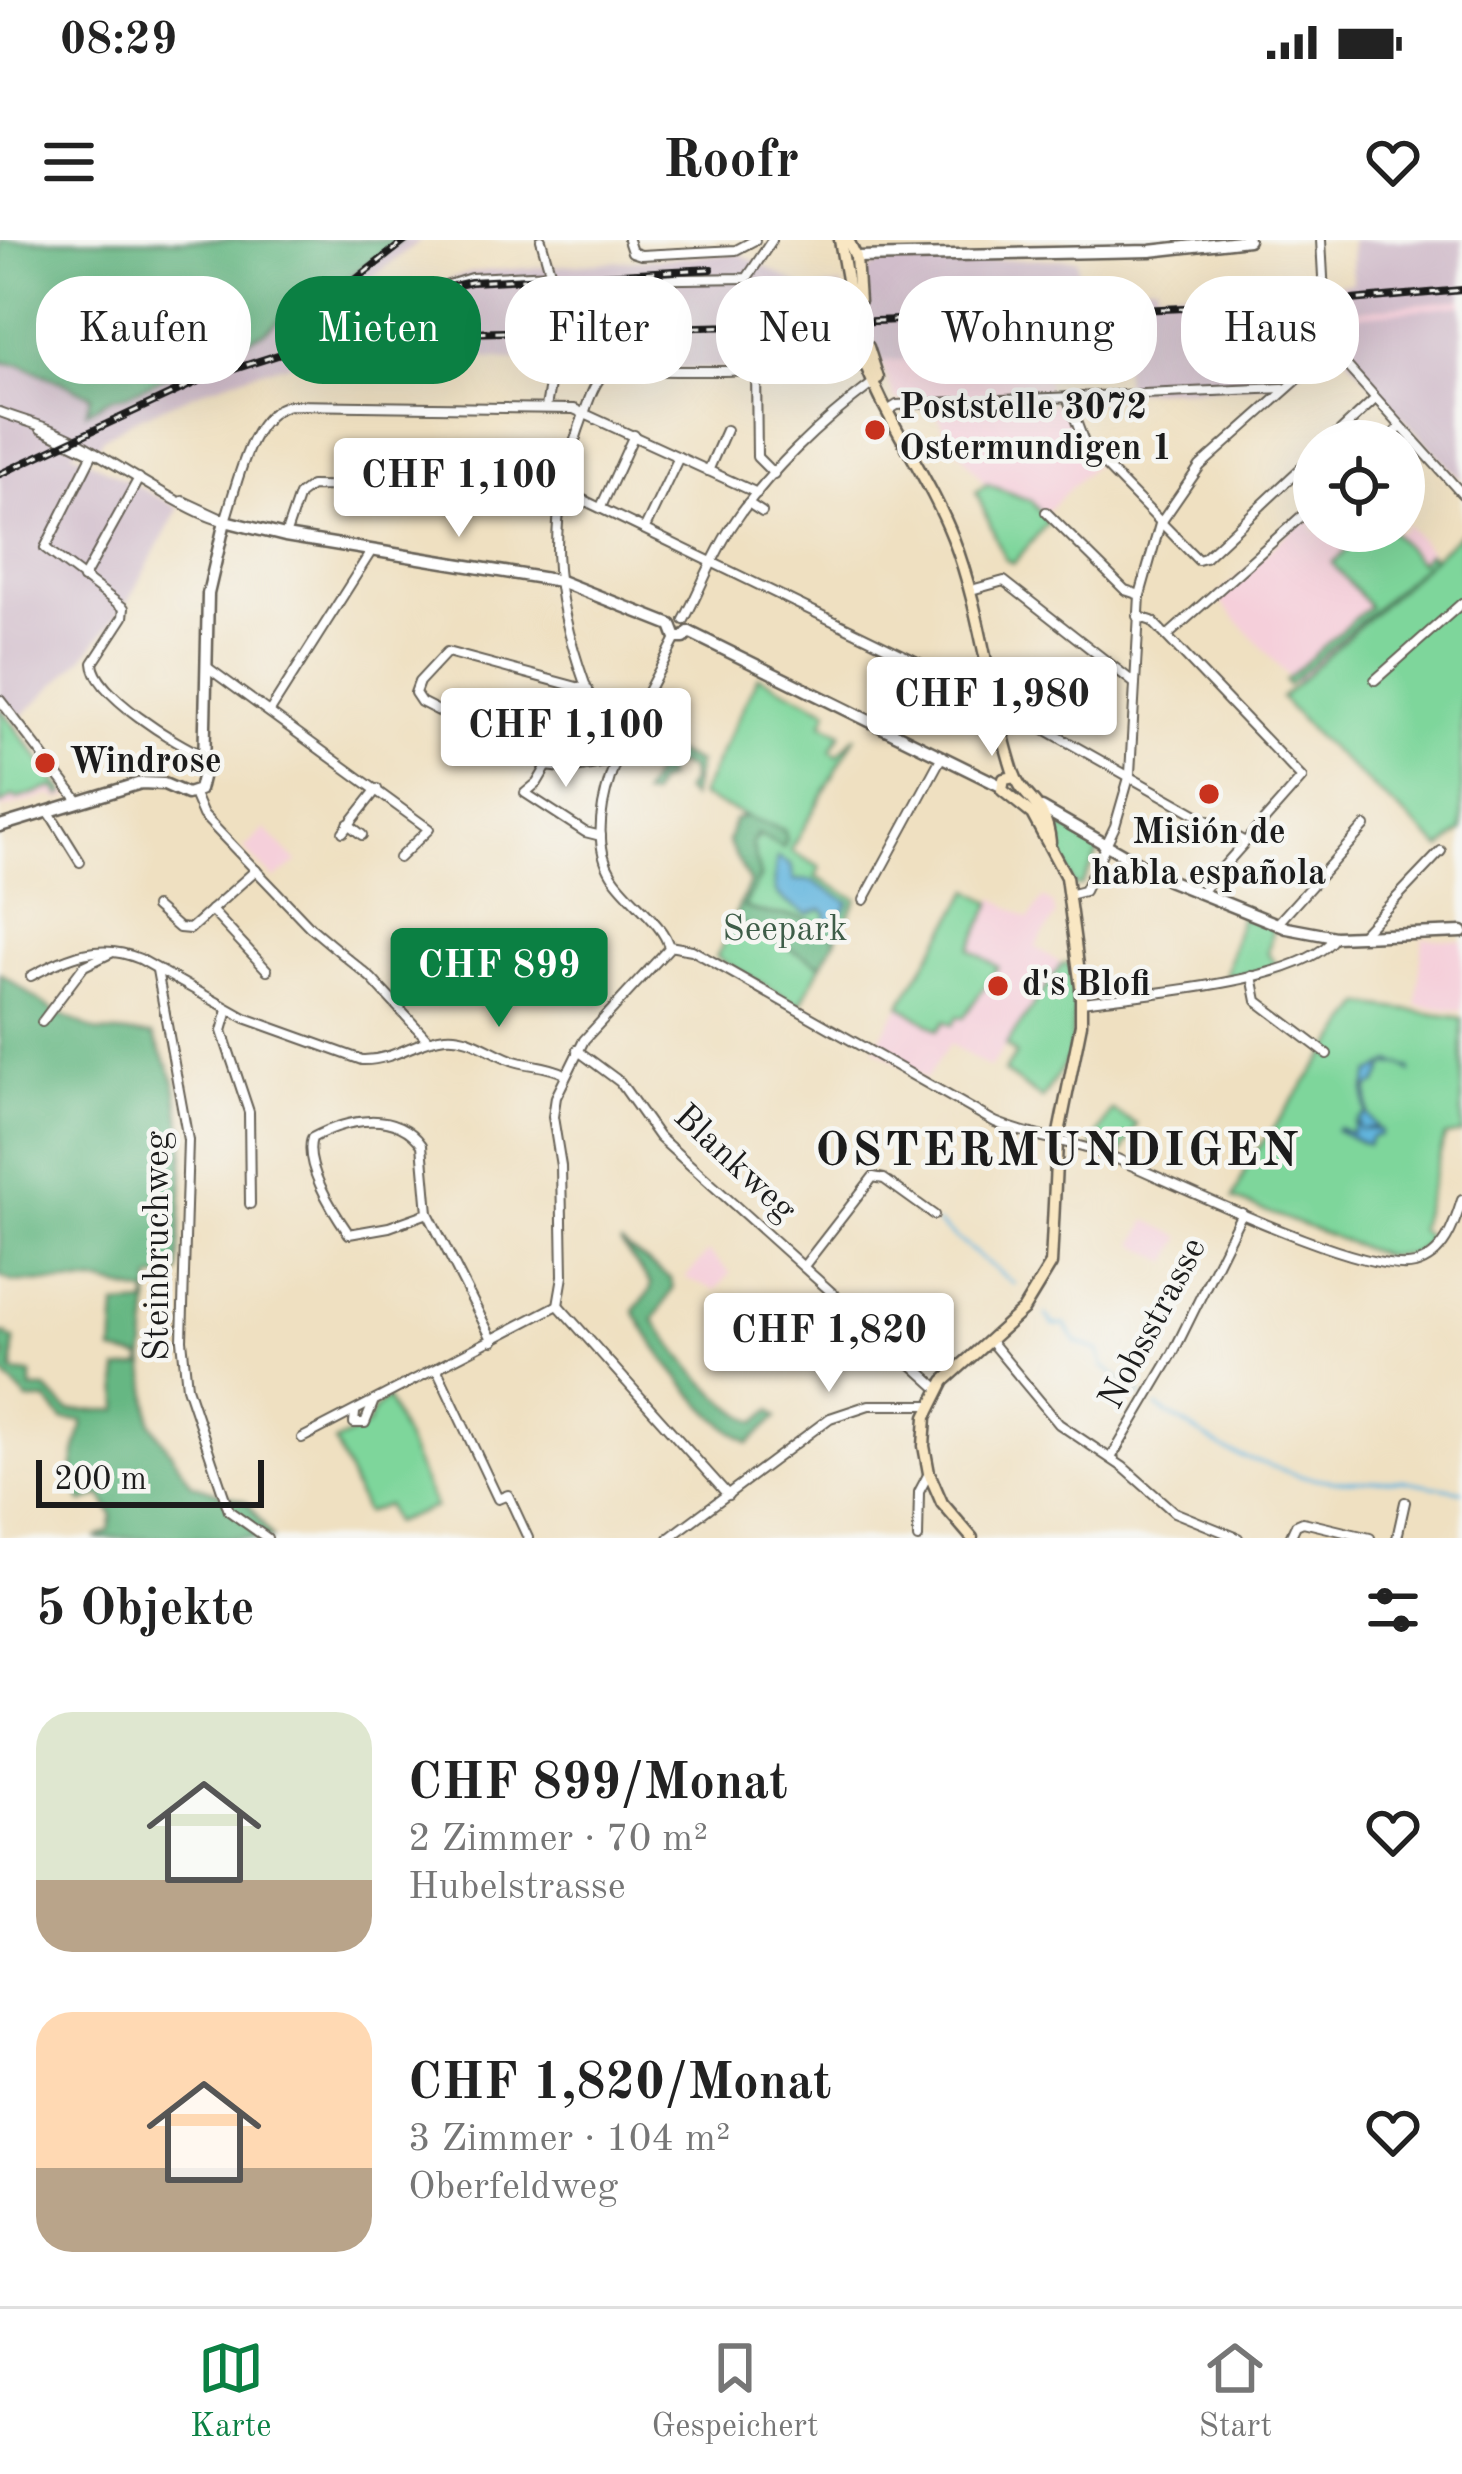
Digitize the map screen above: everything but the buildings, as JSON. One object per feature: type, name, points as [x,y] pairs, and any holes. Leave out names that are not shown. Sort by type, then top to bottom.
[{"type":"main road","points":[[874,375],[946,520],[971,590],[1017,780],[1044,814],[1059,882],[1068,895],[1082,1002],[1079,1041],[1057,1143],[1051,1264],[1029,1303],[954,1370],[930,1405],[924,1446],[929,1473],[942,1503],[972,1538]]},
{"type":"main road","points":[[1017,780],[1005,778],[1006,791],[1044,814]]},
{"type":"main road","points":[[936,1486],[981,1538]]},
{"type":"street","points":[[541,240],[551,274],[559,281],[748,278],[772,240]]},
{"type":"street","points":[[628,240],[628,248],[636,254],[736,250],[755,240]]},
{"type":"street","points":[[989,240],[990,256]]},
{"type":"street","points":[[849,255],[1142,252],[1248,240]]},
{"type":"street","points":[[1321,240],[1323,276]]},
{"type":"street","points":[[481,278],[551,274]]},
{"type":"street","points":[[1359,379],[1394,420]]},
{"type":"street","points":[[558,1305],[563,1276],[561,1166],[554,1104],[577,1050],[666,955],[669,946],[664,934],[614,879],[602,853],[616,760],[713,560],[748,503],[876,381]]},
{"type":"street","points":[[546,407],[551,384]]},
{"type":"street","points":[[598,384],[560,490],[554,541],[564,616],[588,690],[603,732],[624,742]]},
{"type":"street","points":[[756,384],[758,457],[775,474]]},
{"type":"street","points":[[1068,895],[1084,891],[1130,774],[1140,595],[1160,524],[1200,466],[1290,384]]},
{"type":"street","points":[[889,410],[908,404],[1285,388]]},
{"type":"street","points":[[1067,398],[1085,445],[1194,558],[1202,560],[1293,476]]},
{"type":"street","points":[[1352,420],[1375,398]]},
{"type":"street","points":[[194,794],[201,786],[204,756],[208,594],[225,520],[258,428],[282,406],[546,407],[585,412],[757,493]]},
{"type":"street","points":[[0,412],[92,452],[210,519],[285,536],[560,581],[680,629],[1006,791]]},
{"type":"street","points":[[708,471],[726,430]]},
{"type":"street","points":[[601,507],[634,435]]},
{"type":"street","points":[[92,452],[45,548],[124,608],[93,663],[97,680],[180,746],[204,756]]},
{"type":"street","points":[[1425,454],[1462,494]]},
{"type":"street","points":[[645,529],[679,457]]},
{"type":"street","points":[[83,579],[139,478]]},
{"type":"street","points":[[285,536],[301,491],[311,486],[560,490],[964,684],[995,693]]},
{"type":"street","points":[[748,503],[762,512]]},
{"type":"street","points":[[1046,512],[1127,592],[1140,595]]},
{"type":"street","points":[[1167,636],[1293,524]]},
{"type":"street","points":[[270,711],[372,550]]},
{"type":"street","points":[[971,590],[1004,581],[1135,683]]},
{"type":"street","points":[[1375,680],[1462,603]]},
{"type":"street","points":[[1138,616],[1167,636],[1302,778],[1199,894]]},
{"type":"street","points":[[588,690],[447,652],[419,682],[416,693],[421,702],[547,766],[570,769],[616,760]]},
{"type":"street","points":[[206,666],[429,829],[399,858]]},
{"type":"street","points":[[0,700],[79,802]]},
{"type":"street","points":[[1004,729],[1032,722],[1245,842]]},
{"type":"street","points":[[864,900],[941,758]]},
{"type":"street","points":[[547,766],[525,793],[586,832],[601,836]]},
{"type":"street","points":[[0,826],[146,782],[194,794]]},
{"type":"street","points":[[362,836],[346,828],[377,789]]},
{"type":"street","points":[[194,794],[203,815],[310,928],[371,978],[428,1040]]},
{"type":"street","points":[[49,812],[80,862]]},
{"type":"street","points":[[1044,814],[1199,894],[1277,924],[1335,937],[1462,932]]},
{"type":"street","points":[[1277,924],[1365,826]]},
{"type":"street","points":[[1359,937],[1441,851]]},
{"type":"street","points":[[155,908],[185,930],[256,870]]},
{"type":"street","points":[[211,910],[267,970]]},
{"type":"street","points":[[1082,1002],[1252,976],[1306,962],[1335,937]]},
{"type":"street","points":[[669,946],[688,947],[995,1122],[1105,1154],[1242,1214],[1361,1257],[1389,1265],[1428,1259],[1448,1239],[1462,1200]]},
{"type":"street","points":[[31,976],[92,950],[112,952],[133,956],[228,1010],[362,1060],[410,1051],[428,1040],[460,1037],[517,1062],[565,1074]]},
{"type":"street","points":[[42,1022],[84,966],[112,952]]},
{"type":"street","name":"Steinbruchweg","points":[[157,970],[188,1140],[182,1340],[187,1387],[229,1511],[267,1538]]},
{"type":"street","points":[[1252,976],[1258,1001],[1327,1054]]},
{"type":"street","points":[[162,1001],[168,992],[183,986]]},
{"type":"street","points":[[228,1010],[223,1031],[249,1112],[250,1204]]},
{"type":"street","name":"Blankweg","points":[[577,1050],[620,1082],[659,1137],[939,1388]]},
{"type":"street","points":[[428,1213],[349,1234],[308,1152],[312,1138],[376,1120],[399,1124],[422,1145],[428,1213],[493,1341]]},
{"type":"street","name":"Blankweg","points":[[804,1266],[873,1177],[884,1179],[934,1215]]},
{"type":"street","name":"Nobsstrasse","points":[[1111,1458],[1174,1353],[1242,1214]]},
{"type":"street","points":[[302,1438],[558,1305]]},
{"type":"street","points":[[558,1305],[728,1495]]},
{"type":"street","points":[[990,1341],[1047,1413],[1075,1437],[1111,1458],[1174,1512],[1238,1538]]},
{"type":"street","points":[[437,1370],[498,1499],[508,1495],[528,1538]]},
{"type":"street","points":[[669,1538],[830,1418],[869,1406],[930,1405]]},
{"type":"street","points":[[918,1538],[919,1492],[929,1473]]},
{"type":"street","points":[[1397,1538],[1405,1502]]},
{"type":"street","points":[[1290,1538],[1302,1522],[1370,1538]]},
{"type":"shaded area","points":[[401,240],[422,240],[373,276],[351,276]]},
{"type":"shaded area","points":[[1351,240],[1462,240],[1462,299],[1359,310],[1359,276],[1353,276]]},
{"type":"shaded area","points":[[739,253],[782,276],[716,276],[716,368],[692,369],[692,276],[505,276],[505,360],[481,358],[481,276],[459,276]]},
{"type":"shaded area","points":[[1077,259],[1079,276],[898,276],[898,360],[880,361],[875,346],[874,276],[864,273],[877,264]]},
{"type":"shaded area","points":[[1181,290],[1181,384],[1273,384],[1193,389],[1125,391],[1124,384],[1157,384],[1157,291]]},
{"type":"shaded area","points":[[1462,299],[1462,305],[1429,311],[1359,316],[1359,310]]},
{"type":"shaded area","points":[[1462,305],[1462,481],[1425,441],[1425,420],[1405,420],[1359,371],[1359,315]]},
{"type":"shaded area","points":[[275,324],[275,367],[251,374],[251,338]]},
{"type":"shaded area","points":[[898,360],[898,384],[1047,384],[1048,395],[896,401],[880,361]]},
{"type":"shaded area","points":[[0,362],[36,371],[36,384],[66,384],[91,395],[87,410],[146,384],[220,384],[135,419],[103,438],[98,447],[89,442],[71,451],[179,508],[127,603],[82,659],[19,719],[0,698]]},
{"type":"shaded area","points":[[1070,403],[1075,435],[1095,464],[1042,516],[990,490],[950,440],[934,409]]},
{"type":"shaded area","points":[[1293,529],[1293,552],[1425,552],[1425,546],[1437,559],[1296,685],[1216,597]]},
{"type":"shaded area","points":[[0,703],[71,797],[59,800],[52,795],[0,810]]},
{"type":"shaded area","points":[[265,829],[297,862],[275,879],[244,849]]},
{"type":"shaded area","points":[[969,890],[992,902],[995,898],[1029,919],[1043,898],[1053,904],[1056,916],[1035,947],[1062,964],[990,1068],[950,1044],[926,1079],[874,1048]]},
{"type":"shaded area","points":[[1423,938],[1462,941],[1462,1011],[1416,1005]]},
{"type":"shaded area","points":[[1147,1220],[1182,1237],[1169,1262],[1135,1244]]},
{"type":"shaded area","points":[[708,1252],[731,1273],[716,1290],[685,1278]]},
{"type":"green space","points":[[0,240],[401,240],[350,276],[275,276],[275,324],[251,338],[251,276],[36,276],[36,371],[0,362]]},
{"type":"green space","points":[[66,384],[150,384],[86,412],[91,395]]},
{"type":"green space","points":[[987,484],[1031,501],[1048,522],[1013,564],[1005,559],[976,492]]},
{"type":"green space","points":[[1462,532],[1462,831],[1441,848],[1316,736],[1281,698]]},
{"type":"green space","points":[[1344,552],[1410,552],[1419,562],[1429,553],[1433,557],[1288,685],[1285,681],[1369,606],[1332,563]]},
{"type":"green space","name":"Seepark","points":[[758,676],[828,710],[823,723],[841,733],[831,751],[837,756],[856,735],[791,851],[820,867],[816,877],[857,899],[797,1004],[716,957],[760,877],[752,844],[769,827],[700,796]]},
{"type":"green space","points":[[0,707],[65,793],[61,796],[54,787],[14,796],[0,805]]},
{"type":"green space","points":[[667,749],[698,763],[691,798],[684,791],[691,781],[690,769],[674,764],[664,772],[668,778],[656,784],[651,797],[642,796]]},
{"type":"green space","name":"Seepark","points":[[744,816],[784,830],[787,840],[783,848],[757,834],[752,844],[760,877],[744,907],[802,918],[824,928],[836,939],[821,965],[734,917],[750,883],[728,842],[734,820]]},
{"type":"green space","points":[[1052,821],[1097,845],[1098,853],[1081,886],[1073,885],[1049,827]]},
{"type":"green space","points":[[970,890],[992,903],[970,949],[998,967],[963,1018],[958,1016],[952,1025],[945,1021],[938,1030],[900,1005]]},
{"type":"green space","points":[[1241,916],[1273,927],[1268,953],[1279,968],[1225,978]]},
{"type":"green space","points":[[1070,963],[1075,1002],[1070,1055],[1042,1099],[1004,1072],[1016,1054],[1006,1045],[1062,964]]},
{"type":"green space","points":[[0,973],[54,1011],[98,1032],[153,1035],[174,1079],[184,1139],[179,1274],[151,1279],[144,1357],[151,1423],[192,1484],[247,1502],[272,1538],[95,1538],[109,1531],[112,1515],[101,1495],[82,1503],[76,1493],[73,1463],[83,1421],[63,1420],[46,1400],[28,1400],[0,1371],[5,1354],[0,1351],[0,1333],[14,1339],[13,1372],[31,1374],[31,1389],[46,1389],[69,1411],[119,1410],[118,1370],[142,1366],[141,1358],[113,1352],[116,1306],[146,1304],[148,1294],[102,1283],[13,1282],[0,1276]]},
{"type":"green space","points":[[1363,1004],[1462,1018],[1462,1133],[1445,1136],[1419,1229],[1431,1240],[1412,1254],[1384,1256],[1233,1199],[1251,1158]]},
{"type":"green space","points":[[1112,1110],[1137,1125],[1121,1154],[1091,1146]]},
{"type":"green space","points":[[620,1243],[671,1279],[673,1289],[654,1320],[699,1377],[756,1423],[771,1410],[777,1417],[749,1443],[699,1401],[656,1347],[634,1311],[651,1284]]},
{"type":"green space","points":[[387,1398],[435,1507],[393,1523],[386,1505],[365,1513],[335,1442],[367,1426],[374,1410]]},
{"type":"water","points":[[777,858],[791,865],[794,880],[812,881],[849,902],[833,927],[824,922],[827,914],[822,909],[807,914],[778,895]]},
{"type":"water","points":[[1386,1065],[1377,1084],[1368,1088],[1368,1115],[1377,1127],[1363,1129],[1381,1130],[1367,1145],[1336,1130],[1352,1133],[1355,1122],[1359,1128],[1359,1118],[1366,1114],[1365,1091],[1370,1073]]},
{"type":"waterway","points":[[937,1223],[1014,1284]]},
{"type":"waterway","points":[[1046,1315],[1054,1325],[1065,1325],[1076,1342],[1099,1351],[1103,1366],[1142,1396]]},
{"type":"waterway","points":[[1157,1407],[1227,1451],[1300,1476],[1333,1481],[1401,1480],[1462,1491]]},
{"type":"railway","points":[[360,276],[406,240]]},
{"type":"railway","points":[[481,281],[711,269]]},
{"type":"railway","points":[[0,474],[203,379],[281,354],[355,340],[1329,302],[1462,290]]},
{"type":"place","name":"Poststelle 3072 Ostermundigen 1","points":[[875,430]]},
{"type":"place","name":"Windrose","points":[[45,763]]},
{"type":"place","name":"Misión de habla española","points":[[1209,794]]},
{"type":"place","name":"d's Blofi","points":[[998,986]]},
{"type":"district","name":"OSTERMUNDIGEN","points":[[1058,1152]]}]
